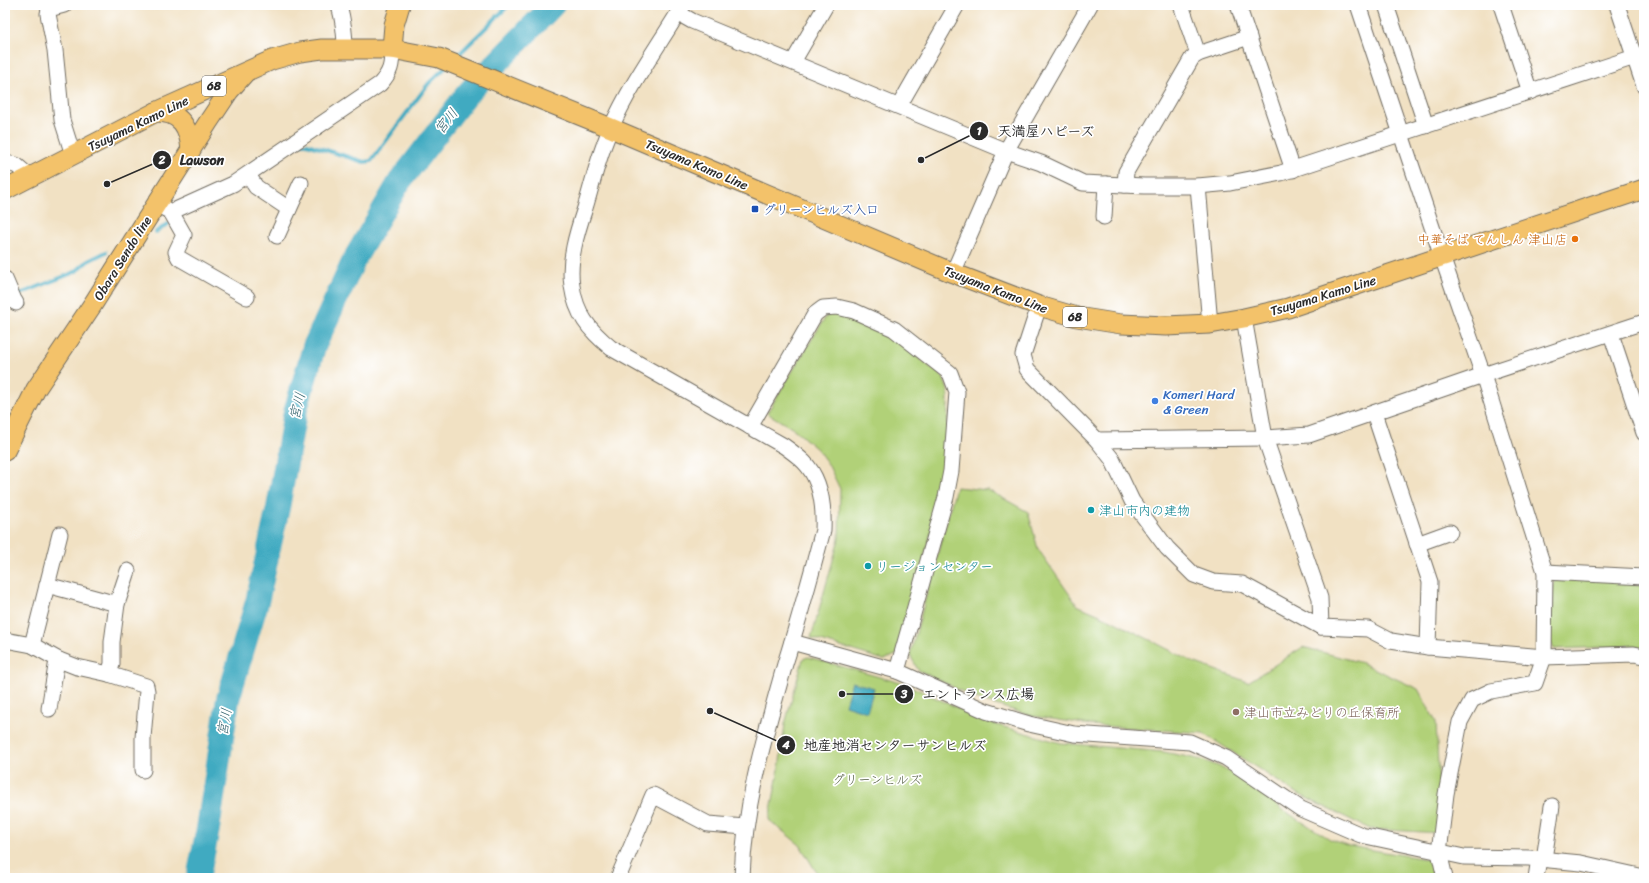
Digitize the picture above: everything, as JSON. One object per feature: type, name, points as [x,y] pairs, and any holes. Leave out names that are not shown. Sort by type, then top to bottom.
[{"type":"main road","points":[[392,49],[394,25],[400,5]]},
{"type":"main road","name":"Tsuyama Kamo Line","points":[[5,190],[156,112],[248,70],[272,60],[300,52],[345,48],[392,49],[438,58],[611,128],[953,273],[1039,306],[1077,317],[1121,324],[1166,326],[1210,324],[1288,308],[1644,189]]},
{"type":"main road","name":"Obara Sendo line","points":[[5,451],[36,389],[93,304],[163,208],[191,150],[229,91],[248,70]]},
{"type":"main road","points":[[156,112],[167,112],[183,123],[190,135],[191,150]]},
{"type":"street","points":[[64,5],[50,9],[48,14],[55,50],[62,120],[73,155]]},
{"type":"street","points":[[339,5],[343,19],[345,48]]},
{"type":"street","points":[[793,62],[826,5]]},
{"type":"street","points":[[899,106],[957,5]]},
{"type":"street","points":[[953,273],[1006,151],[1090,5]]},
{"type":"street","points":[[1181,5],[1198,54]]},
{"type":"street","points":[[1238,5],[1293,170]]},
{"type":"street","points":[[1358,5],[1483,375],[1545,572],[1544,657],[1535,683],[1491,691],[1472,700],[1460,722],[1446,794],[1438,852],[1445,878]]},
{"type":"street","points":[[1386,5],[1426,126]]},
{"type":"street","points":[[1501,5],[1530,92]]},
{"type":"street","points":[[1617,5],[1639,56],[1644,86]]},
{"type":"street","points":[[742,878],[745,827],[751,792],[765,733],[823,530],[824,511],[820,494],[814,478],[805,463],[784,446],[611,348],[584,322],[576,304],[571,285],[571,262],[579,226],[611,128],[630,92],[681,9],[692,21],[1083,182],[1125,185],[1198,186],[1230,183],[1293,170],[1639,56]]},
{"type":"street","points":[[1125,185],[1126,172],[1192,58],[1198,54],[1248,37]]},
{"type":"street","points":[[247,297],[179,258],[176,252],[184,235],[163,208],[212,195],[248,175],[302,136],[380,84],[388,75],[392,64],[392,49]]},
{"type":"street","points":[[5,163],[16,166],[30,178]]},
{"type":"street","points":[[248,175],[256,187],[289,209]]},
{"type":"street","points":[[277,236],[301,183]]},
{"type":"street","points":[[1104,218],[1106,184]]},
{"type":"street","points":[[1198,186],[1210,324]]},
{"type":"street","points":[[1039,306],[1023,355],[1026,370],[1097,440],[1112,459],[1132,501],[1167,548],[1194,575],[1213,582],[1242,584],[1321,627],[1368,629],[1391,641],[1428,647],[1544,657],[1634,654],[1644,656]]},
{"type":"street","points":[[750,427],[815,314],[823,308],[837,307],[854,311],[894,329],[950,373],[957,392],[951,471],[946,498],[897,671]]},
{"type":"street","points":[[1244,318],[1265,438],[1320,598],[1321,627]]},
{"type":"street","points":[[1097,440],[1265,438],[1309,435],[1483,375],[1644,322]]},
{"type":"street","points":[[1611,334],[1644,433]]},
{"type":"street","points":[[1374,413],[1430,582],[1428,647]]},
{"type":"street","points":[[1418,544],[1450,532]]},
{"type":"street","points":[[32,645],[60,534]]},
{"type":"street","points":[[109,674],[112,664],[112,642],[117,604],[128,571]]},
{"type":"street","points":[[1545,572],[1644,577]]},
{"type":"street","points":[[47,585],[117,604]]},
{"type":"street","points":[[5,640],[32,645],[59,660],[78,667],[109,674],[146,686],[148,691],[143,738],[143,770]]},
{"type":"street","points":[[792,642],[897,671],[986,711],[1029,724],[1074,734],[1190,742],[1226,758],[1301,808],[1361,835],[1464,857],[1541,859],[1581,863],[1644,877]]},
{"type":"street","points":[[49,709],[56,666],[59,660]]},
{"type":"street","points":[[618,878],[653,794],[708,824],[745,827]]},
{"type":"street","points":[[1536,878],[1552,806]]},
{"type":"green space","points":[[828,313],[850,319],[887,334],[943,377],[948,390],[947,473],[898,654],[884,660],[811,638],[839,539],[840,489],[828,464],[817,449],[795,430],[767,413]]},
{"type":"green space","points":[[956,487],[988,490],[1028,512],[1038,549],[1077,605],[1109,619],[1193,662],[1248,682],[1303,647],[1362,663],[1418,689],[1436,722],[1441,833],[1370,829],[1296,793],[1203,733],[1091,725],[1033,716],[982,701],[918,670],[910,655]]},
{"type":"green space","points":[[1558,576],[1644,583],[1644,649],[1633,646],[1554,649],[1548,637],[1554,582]]},
{"type":"green space","name":"グリーンヒルズ","points":[[808,657],[908,685],[990,723],[1061,743],[1164,752],[1202,760],[1218,766],[1248,782],[1283,810],[1330,839],[1349,846],[1432,860],[1434,878],[820,878],[800,845],[769,820],[779,769],[785,724],[803,659]]},
{"type":"water","points":[[852,682],[874,688],[867,712],[845,705]]},
{"type":"waterway","points":[[454,59],[509,5]]},
{"type":"waterway","name":"宮川","points":[[198,878],[208,829],[228,699],[257,602],[278,508],[295,412],[314,347],[355,258],[400,181],[467,94],[553,5]]},
{"type":"waterway","points":[[302,144],[307,144],[364,162],[371,161],[429,83],[446,67]]},
{"type":"waterway","points":[[156,232],[168,224]]},
{"type":"waterway","points":[[5,300],[75,272],[88,261],[106,252]]},
{"type":"place","name":"天満屋ハピーズ","points":[[921,160]]},
{"type":"place","name":"Lawson","points":[[107,184]]},
{"type":"place","name":"グリーンヒルズ入口","points":[[755,209]]},
{"type":"place","name":"中華そば てんしん 津山店","points":[[1575,239]]},
{"type":"place","name":"Komeri Hard & Green","points":[[1155,401]]},
{"type":"place","name":"津山市内の建物","points":[[1091,510]]},
{"type":"place","name":"リージョンセンター","points":[[868,566]]},
{"type":"place","name":"エントランス広場","points":[[842,694]]},
{"type":"place","name":"地産地消センターサンヒルズ","points":[[710,711]]},
{"type":"place","name":"津山市立みどりの丘保育所","points":[[1236,712]]}]
